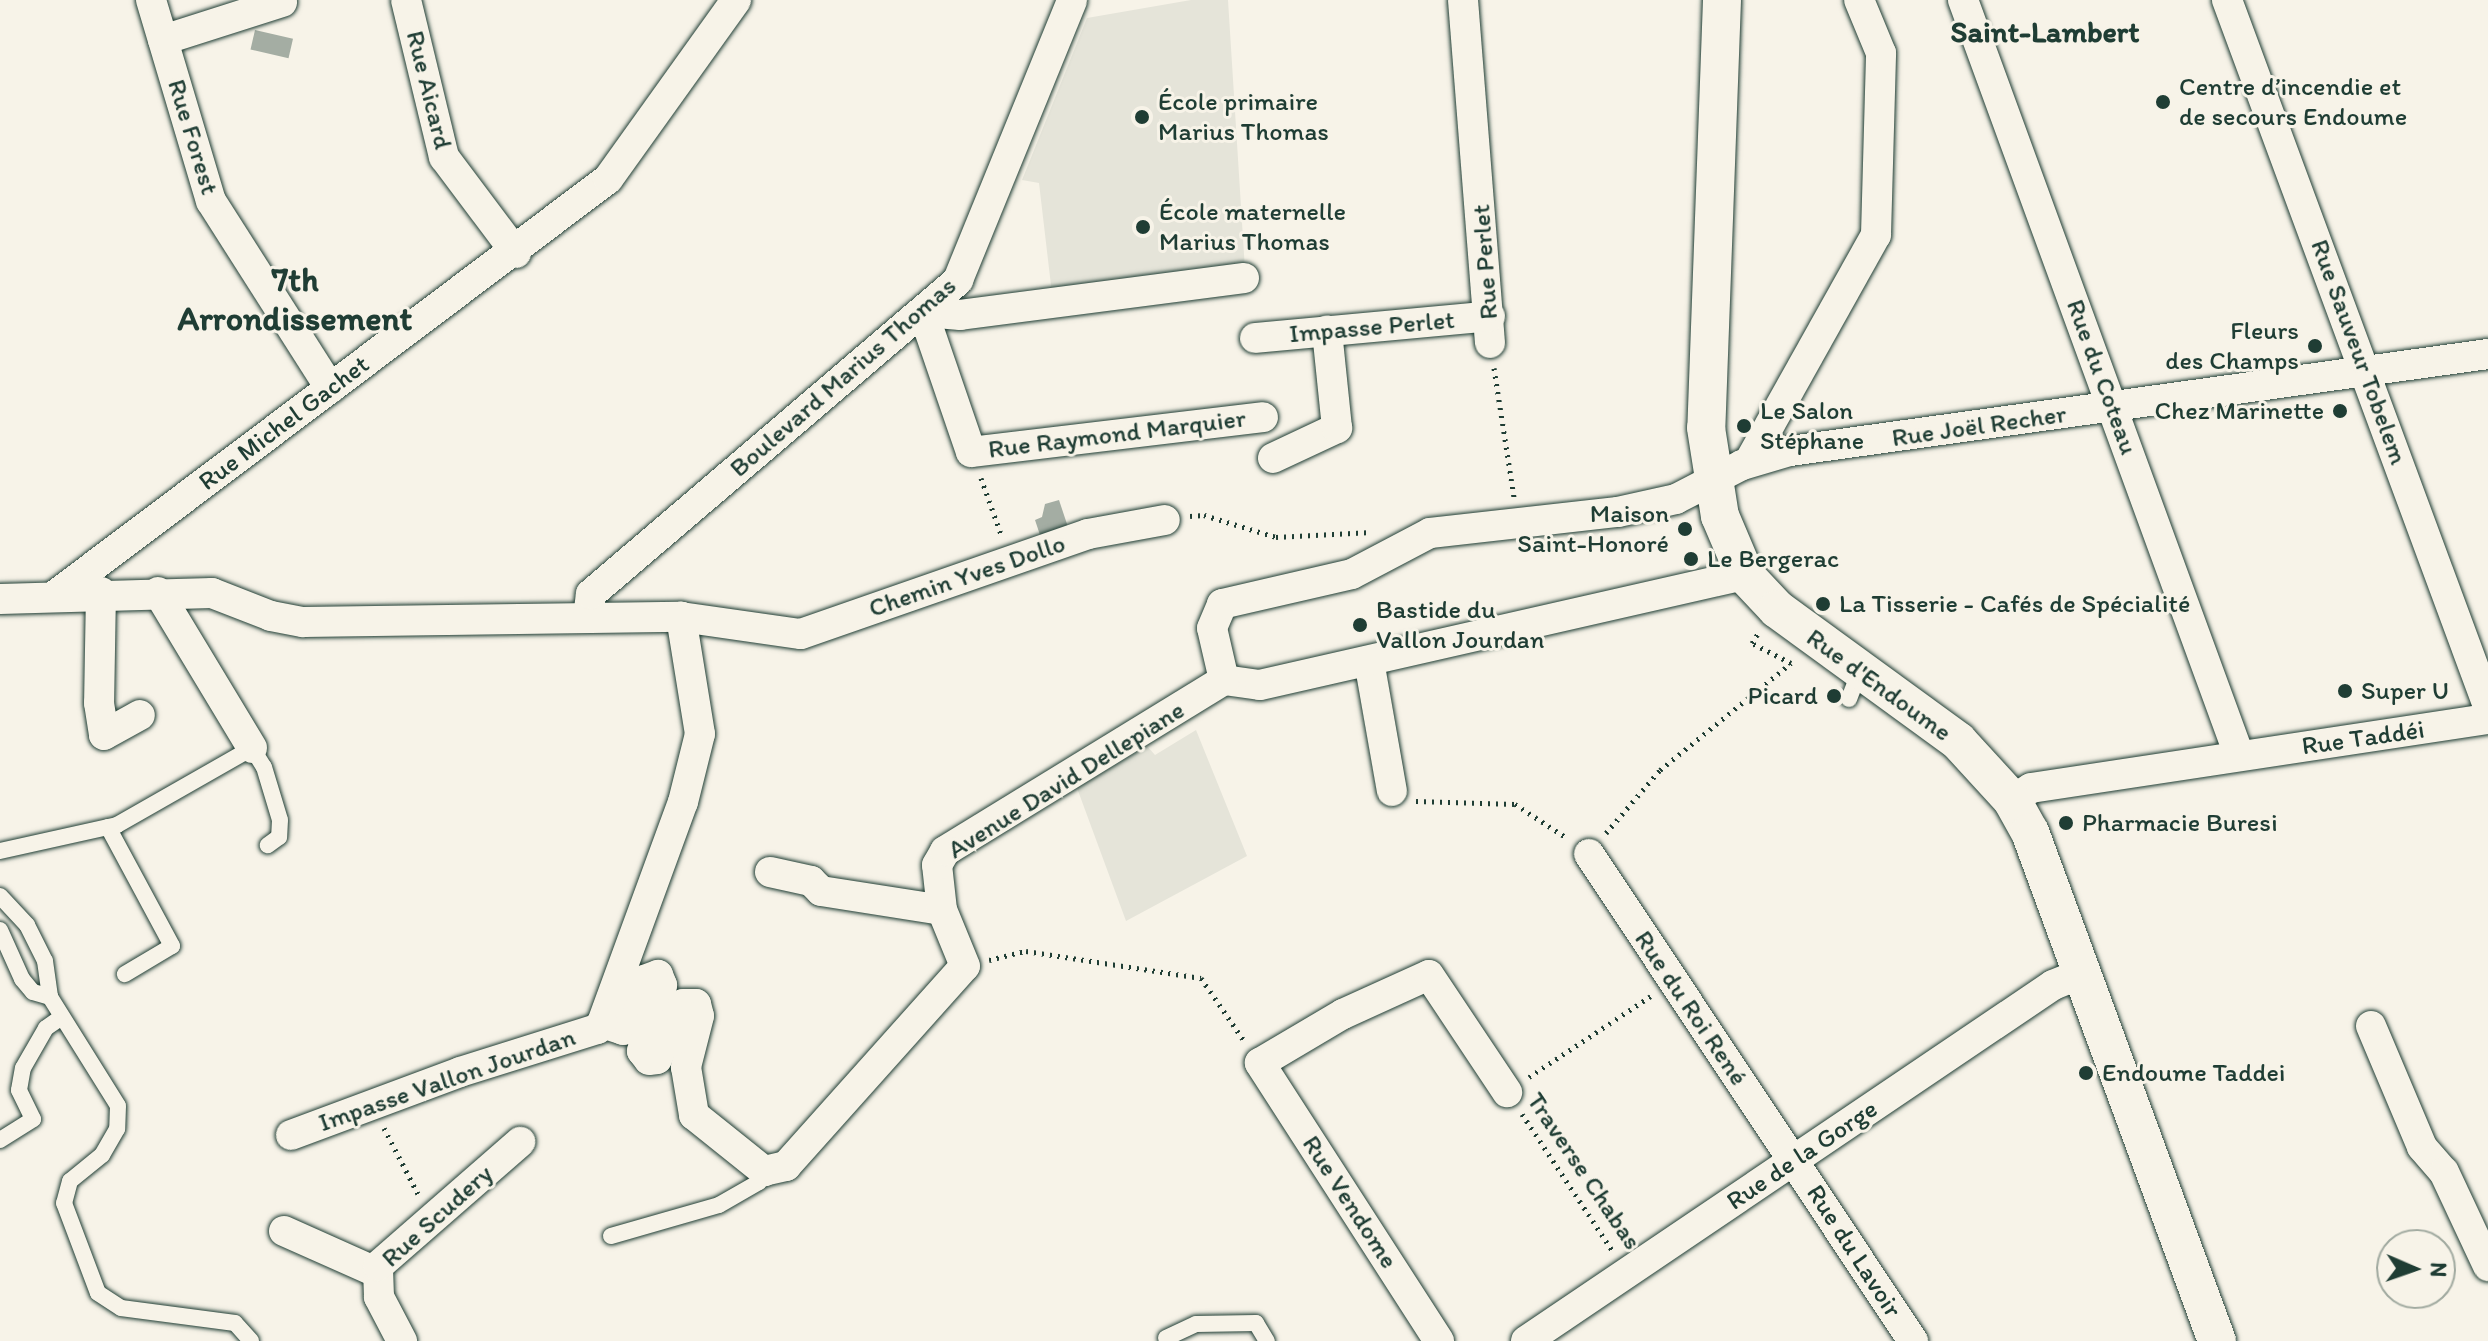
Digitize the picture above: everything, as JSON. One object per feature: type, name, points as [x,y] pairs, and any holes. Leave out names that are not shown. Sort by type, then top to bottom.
[{"type":"street","name":"Rue Forest","points":[[151,0],[211,201],[330,388]]},
{"type":"street","name":"Rue Aicard","points":[[406,0],[444,157],[516,253]]},
{"type":"street","name":"Boulevard Marius Thomas","points":[[588,618],[591,594],[958,280],[1072,0]]},
{"type":"street","name":"Rue Perlet","points":[[1463,0],[1490,330]]},
{"type":"street","name":"Rue d'Endoume","points":[[1722,0],[1706,428],[1720,516],[1745,575],[1854,685],[1958,741],[2012,800],[2030,832],[2217,1341]]},
{"type":"street","points":[[1749,462],[1876,235],[1881,53],[1859,0]]},
{"type":"street","name":"Rue du Coteau","points":[[1963,0],[2239,755]]},
{"type":"street","name":"Rue Sauveur Tobelem","points":[[2227,0],[2488,706]]},
{"type":"street","points":[[163,40],[282,2]]},
{"type":"street","name":"Rue Michel Gachet","points":[[52,597],[516,253],[608,179],[724,6]]},
{"type":"street","points":[[971,452],[923,312],[960,315],[1244,278]]},
{"type":"street","name":"Impasse Perlet","points":[[1255,338],[1327,331],[1490,330]]},
{"type":"street","points":[[1273,458],[1337,428],[1327,331]]},
{"type":"street","name":"Rue Joël Recher","points":[[1712,480],[1749,462],[1790,451],[2488,354]]},
{"type":"street","name":"Rue Raymond Marquier","points":[[971,452],[1263,417]]},
{"type":"street","points":[[1712,480],[1676,499],[1618,512],[1430,533],[1362,570],[1232,600],[1216,613],[1212,628],[1224,680],[1260,685],[1745,575]]},
{"type":"street","name":"Chemin Yves Dollo","points":[[0,599],[101,592],[212,593],[271,616],[303,622],[681,617],[801,634],[1088,534],[1165,520]]},
{"type":"street","points":[[101,592],[99,703],[104,735],[140,715]]},
{"type":"street","points":[[158,592],[252,748]]},
{"type":"street","points":[[681,617],[700,734],[683,802],[602,1023],[623,1030],[644,980],[658,975],[662,985],[642,1051],[649,1060],[657,1059],[683,1004],[696,1004],[699,1016],[686,1067],[694,1115],[764,1171],[786,1166],[965,966]]},
{"type":"street","points":[[1369,661],[1392,791]]},
{"type":"street","name":"Avenue David Dellepiane","points":[[965,966],[942,910],[937,865],[945,851],[1224,680]]},
{"type":"street","name":"Rue Taddéi","points":[[2012,800],[2031,788],[2488,719]]},
{"type":"street","name":"Rue du Roi René","points":[[1594,848],[1672,982],[1795,1161]]},
{"type":"street","points":[[770,872],[811,881],[821,891],[942,910]]},
{"type":"street","name":"Rue de la Gorge","points":[[1526,1341],[2053,985],[2080,974]]},
{"type":"street","points":[[1260,1063],[1343,1014],[1429,975],[1507,1092]]},
{"type":"street","name":"Impasse Vallon Jourdan","points":[[291,1135],[460,1072],[597,1029],[602,1023]]},
{"type":"street","points":[[2371,1026],[2422,1147],[2444,1172],[2488,1266]]},
{"type":"street","name":"Rue Vendome","points":[[1260,1063],[1439,1341]]},
{"type":"street","points":[[382,1124],[448,1088],[460,1072]]},
{"type":"street","name":"Rue Scudery","points":[[402,1341],[379,1297],[376,1272],[520,1142]]},
{"type":"street","name":"Rue du Lavoir","points":[[1795,1161],[1913,1341]]},
{"type":"street","points":[[284,1231],[376,1272]]},
{"type":"lane","points":[[0,851],[108,827],[252,748],[264,767],[280,820],[279,837],[268,845]]},
{"type":"lane","points":[[108,827],[172,946],[125,974]]},
{"type":"lane","points":[[0,896],[27,925],[45,961],[50,997],[118,1106],[117,1129],[102,1155],[70,1181],[64,1203],[98,1293],[121,1308],[235,1323],[251,1341]]},
{"type":"lane","points":[[0,930],[22,979],[33,992],[50,997]]},
{"type":"lane","points":[[0,1140],[33,1119],[19,1090],[23,1068],[46,1028],[62,1017]]},
{"type":"lane","points":[[611,1236],[719,1205],[759,1182],[764,1171]]},
{"type":"lane","points":[[1166,1338],[1196,1324],[1256,1323],[1267,1341]]},
{"type":"path","name":"Rue Perlet","points":[[1490,330],[1518,523]]},
{"type":"path","points":[[971,452],[1010,560]]},
{"type":"path","points":[[1165,520],[1204,515],[1276,537],[1344,534]]},
{"type":"path","points":[[1392,791],[1400,801],[1515,804],[1594,848],[1660,770],[1791,663],[1752,643],[1777,609]]},
{"type":"path","points":[[965,966],[1026,951],[1201,978],[1260,1063]]},
{"type":"path","points":[[1507,1092],[1672,982]]},
{"type":"path","name":"Traverse Chabas","points":[[1507,1092],[1627,1272]]},
{"type":"path","points":[[382,1124],[431,1220]]},
{"type":"shaded area","points":[[1191,0],[1228,0],[1245,270],[1052,294],[1039,183],[1022,180],[1087,18]]},
{"type":"shaded area","points":[[255,30],[293,39],[289,58],[251,49]]},
{"type":"shaded area","points":[[1059,500],[1068,527],[1041,538],[1035,520],[1042,517],[1045,504]]},
{"type":"shaded area","points":[[1196,730],[1247,856],[1126,921],[1077,788],[1147,746],[1155,755]]},
{"type":"place","name":"Centre d’incendie et de secours Endoume","points":[[2163,102]]},
{"type":"place","name":"École primaire Marius Thomas","points":[[1142,117]]},
{"type":"place","name":"École maternelle Marius Thomas","points":[[1143,227]]},
{"type":"place","name":"Fleurs des Champs","points":[[2315,346]]},
{"type":"place","name":"Chez Marinette","points":[[2340,411]]},
{"type":"place","name":"Le Salon Stéphane","points":[[1744,426]]},
{"type":"place","name":"Maison Saint-Honoré","points":[[1685,529]]},
{"type":"place","name":"Le Bergerac","points":[[1691,559]]},
{"type":"place","name":"La Tisserie - Cafés de Spécialité","points":[[1823,604]]},
{"type":"place","name":"Bastide du Vallon Jourdan","points":[[1360,625]]},
{"type":"place","name":"Super U","points":[[2345,691]]},
{"type":"place","name":"Picard","points":[[1834,696]]},
{"type":"place","name":"Pharmacie Buresi","points":[[2066,823]]},
{"type":"place","name":"Endoume Taddei","points":[[2086,1073]]},
{"type":"district","name":"Saint-Lambert","points":[[2045,32]]},
{"type":"district","name":"7th Arrondissement","points":[[295,298]]}]
